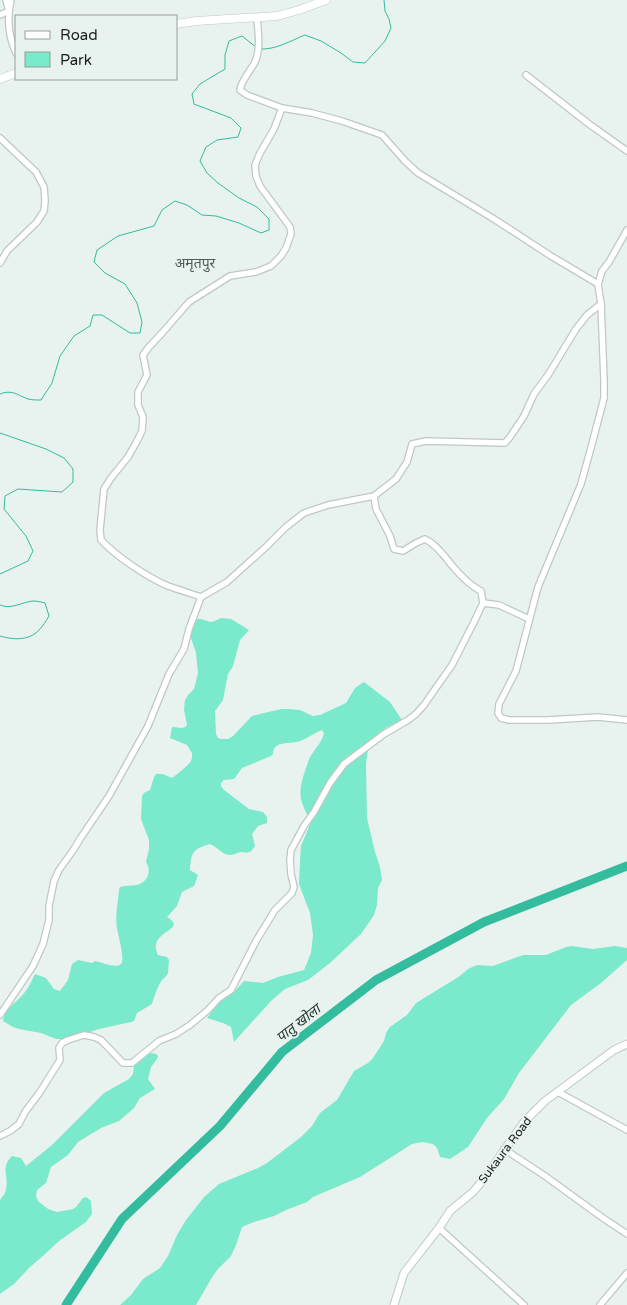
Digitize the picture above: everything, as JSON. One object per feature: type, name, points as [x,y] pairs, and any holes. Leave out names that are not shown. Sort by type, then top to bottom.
[{"type":"main road","points":[[178,24],[196,20],[277,16],[326,0]]},
{"type":"main road","points":[[0,79],[15,73]]},
{"type":"street","points":[[6,0],[9,11]]},
{"type":"street","points":[[11,0],[8,23],[15,50]]},
{"type":"street","points":[[0,15],[9,11]]},
{"type":"street","points":[[257,18],[258,49],[256,60],[240,90],[247,95],[282,108],[342,121],[382,135],[418,173],[494,218],[551,256],[598,284]]},
{"type":"street","points":[[526,75],[627,151]]},
{"type":"street","points":[[201,597],[168,586],[145,574],[101,540],[100,530],[104,489],[128,457],[142,431],[138,392],[148,375],[143,355],[149,346],[189,302],[230,276],[256,272],[271,266],[282,256],[286,248],[291,234],[290,227],[266,195],[256,176],[255,165],[282,108]]},
{"type":"street","points":[[0,138],[36,172],[44,187],[45,201],[44,211],[37,222],[7,252],[0,262]]},
{"type":"street","points":[[627,230],[602,271],[598,284],[601,304],[604,398],[581,484],[538,587],[516,671],[499,704],[498,713],[501,718],[509,720],[598,717],[627,720]]},
{"type":"street","points":[[0,1015],[34,966],[44,944],[54,881],[59,870],[108,796],[148,726],[169,674],[184,649],[188,628],[201,597],[227,582],[268,546],[286,527],[304,513],[341,502],[374,496],[396,479],[407,462],[412,444],[426,441],[505,443],[524,416],[534,394],[576,329],[586,315],[601,304]]},
{"type":"street","points":[[0,1136],[19,1124],[60,1060],[62,1043],[84,1035],[94,1036],[101,1040],[123,1063],[132,1063],[159,1041],[176,1034],[190,1025],[230,990],[275,910],[292,894],[294,887],[291,874],[291,850],[330,783],[344,764],[384,734],[416,714],[452,665],[483,603],[481,591],[472,587],[434,543],[425,539],[403,551],[394,549],[390,536],[376,510],[374,496]]},
{"type":"street","points":[[483,603],[499,605],[529,619]]},
{"type":"street","name":"Sukaura Road","points":[[394,1305],[404,1273],[450,1211],[473,1192],[484,1179],[524,1122],[545,1101],[614,1050],[627,1044]]},
{"type":"street","points":[[558,1092],[627,1130]]},
{"type":"street","points":[[504,1149],[627,1234]]},
{"type":"street","points":[[439,1228],[524,1305]]},
{"type":"street","points":[[600,1305],[627,1273]]},
{"type":"green space","points":[[221,618],[231,619],[249,630],[240,640],[233,666],[228,674],[223,700],[215,711],[216,734],[218,738],[228,739],[252,716],[268,712],[289,709],[300,710],[313,716],[320,715],[346,703],[355,688],[364,682],[390,702],[402,720],[387,727],[375,736],[369,744],[366,763],[367,818],[382,880],[378,888],[377,905],[374,915],[361,934],[330,963],[308,980],[285,989],[271,1001],[234,1042],[231,1027],[207,1018],[219,1002],[233,993],[244,981],[263,983],[304,970],[311,953],[313,935],[310,913],[299,884],[301,846],[311,822],[304,808],[300,790],[309,759],[323,736],[322,730],[300,741],[276,746],[271,756],[242,768],[234,779],[224,780],[221,783],[224,790],[249,809],[263,812],[267,817],[267,823],[258,826],[252,834],[255,846],[249,852],[227,855],[210,844],[196,850],[192,855],[190,870],[198,875],[194,886],[182,892],[177,906],[167,917],[174,925],[158,940],[156,947],[158,955],[167,957],[169,960],[168,973],[159,985],[152,1004],[137,1013],[134,1021],[99,1029],[69,1039],[56,1039],[41,1033],[13,1027],[3,1021],[4,1016],[9,1008],[22,996],[35,974],[46,978],[54,989],[60,991],[68,980],[72,964],[78,960],[92,963],[95,961],[113,966],[121,964],[122,954],[116,922],[119,890],[120,887],[141,884],[149,872],[146,862],[149,840],[141,819],[142,796],[150,790],[156,774],[163,774],[172,778],[191,761],[192,753],[187,745],[170,738],[172,727],[182,728],[187,725],[184,710],[185,700],[194,689],[198,673],[191,631],[197,619],[211,622]]},
{"type":"green space","points":[[572,946],[593,949],[615,946],[627,948],[627,960],[601,983],[571,1005],[519,1073],[504,1099],[487,1118],[468,1147],[450,1159],[440,1157],[437,1148],[433,1144],[423,1142],[412,1144],[360,1177],[274,1216],[242,1227],[231,1256],[218,1269],[196,1305],[120,1305],[131,1295],[143,1279],[160,1268],[186,1220],[204,1197],[219,1184],[267,1163],[301,1137],[312,1126],[320,1113],[337,1100],[354,1071],[373,1058],[390,1027],[407,1015],[416,1003],[477,965],[493,966],[523,955],[546,955]]},
{"type":"green space","points":[[151,1053],[158,1056],[151,1067],[148,1079],[155,1089],[140,1098],[134,1108],[119,1121],[101,1128],[78,1142],[68,1155],[51,1167],[46,1183],[37,1190],[36,1196],[38,1201],[48,1209],[57,1212],[73,1209],[86,1197],[91,1201],[92,1214],[86,1222],[59,1241],[14,1284],[0,1294],[0,1200],[6,1190],[6,1164],[8,1160],[12,1156],[21,1158],[26,1166],[52,1145],[104,1093],[129,1079],[133,1074],[134,1065],[141,1058]]},
{"type":"waterway","points":[[259,49],[277,47],[305,35],[321,41],[353,62],[365,63],[385,41],[391,28],[385,11],[384,0]]},
{"type":"waterway","points":[[0,394],[11,392],[28,399],[41,400],[52,383],[60,356],[74,336],[90,326],[93,315],[102,315],[130,333],[140,333],[142,322],[137,303],[125,284],[105,273],[94,262],[97,250],[118,236],[154,226],[162,210],[175,201],[187,205],[202,215],[216,216],[239,223],[261,233],[269,230],[269,219],[257,207],[239,198],[218,183],[207,173],[200,161],[206,147],[217,140],[238,137],[241,128],[231,118],[194,104],[192,94],[200,84],[225,69],[225,55],[229,41],[242,36],[256,47]]},
{"type":"waterway","points":[[0,433],[46,449],[64,458],[73,469],[73,482],[62,492],[18,489],[5,496],[4,509],[26,536],[33,551],[28,561],[0,574]]},
{"type":"waterway","points":[[0,605],[8,607],[33,601],[45,603],[49,616],[35,634],[31,636],[15,639],[0,636]]},
{"type":"waterway","name":"पातु खोला","points":[[66,1305],[122,1219],[220,1126],[282,1052],[376,980],[484,922],[627,866]]},
{"type":"district","name":"अमृतपुर","points":[[195,263]]}]
